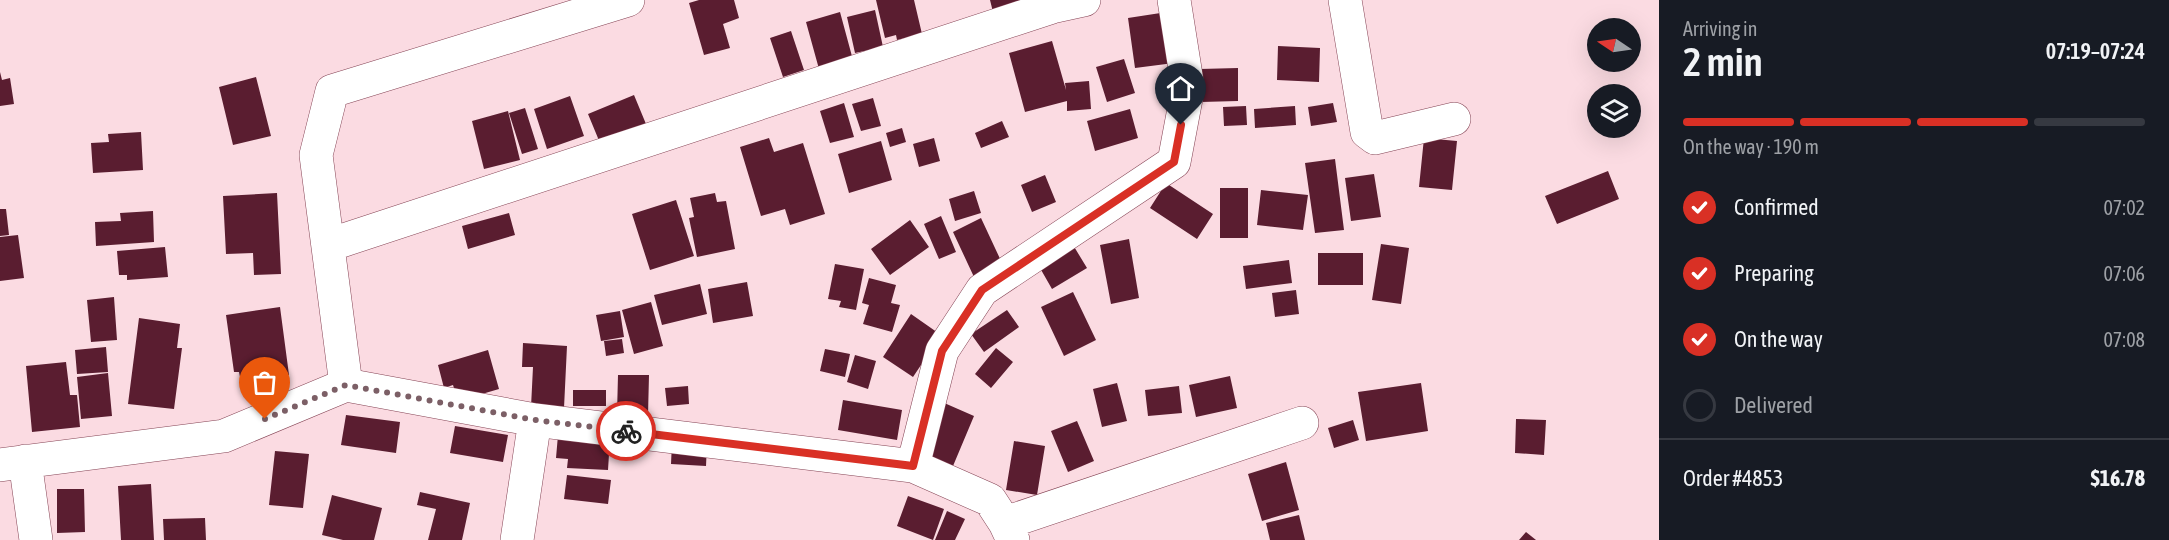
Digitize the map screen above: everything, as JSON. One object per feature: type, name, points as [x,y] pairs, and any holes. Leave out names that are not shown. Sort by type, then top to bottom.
[{"type":"street","points":[[346,385],[316,155],[332,91],[628,0]]},
{"type":"street","points":[[329,245],[1051,4],[1084,0]]},
{"type":"street","points":[[913,466],[942,351],[982,290],[1174,162],[1188,88],[1174,0]]},
{"type":"street","points":[[1345,0],[1367,132],[1375,138],[1454,119]]},
{"type":"street","points":[[36,540],[12,463],[224,436],[346,385],[535,420],[913,466],[990,500],[1009,531],[1302,423]]},
{"type":"street","points":[[517,540],[535,420]]},
{"type":"building","points":[[699,0],[734,0],[739,18],[723,24],[730,48],[704,55],[689,3]]},
{"type":"building","points":[[876,0],[914,0],[922,34],[897,40],[896,35],[885,38]]},
{"type":"building","points":[[990,0],[1023,0],[993,12]]},
{"type":"building","points":[[875,10],[883,47],[855,53],[847,17]]},
{"type":"building","points":[[840,12],[853,60],[819,69],[806,22]]},
{"type":"building","points":[[1167,12],[1174,63],[1135,68],[1128,18]]},
{"type":"building","points":[[791,31],[804,70],[783,77],[770,38]]},
{"type":"building","points":[[1052,41],[1066,90],[1065,83],[1089,81],[1091,109],[1067,111],[1067,101],[1025,112],[1009,53]]},
{"type":"building","points":[[1278,46],[1320,48],[1319,82],[1277,80]]},
{"type":"building","points":[[1124,59],[1135,93],[1107,102],[1096,67]]},
{"type":"building","points":[[1238,68],[1238,101],[1201,102],[1200,69]]},
{"type":"building","points":[[0,72],[2,80],[10,78],[14,104],[0,106]]},
{"type":"building","points":[[256,77],[271,136],[233,145],[219,87]]},
{"type":"building","points":[[634,95],[646,124],[600,143],[588,114]]},
{"type":"building","points":[[570,96],[584,136],[547,149],[534,109]]},
{"type":"building","points":[[873,98],[881,126],[861,131],[852,104]]},
{"type":"building","points":[[844,103],[854,137],[830,143],[820,111]]},
{"type":"building","points":[[1333,103],[1337,122],[1311,126],[1308,107]]},
{"type":"building","points":[[1246,106],[1247,125],[1224,126],[1223,107]]},
{"type":"building","points":[[1295,106],[1296,125],[1255,128],[1254,109]]},
{"type":"building","points":[[525,108],[538,149],[522,154],[509,113]]},
{"type":"building","points":[[1130,109],[1138,138],[1095,151],[1087,121]]},
{"type":"building","points":[[508,111],[520,160],[484,169],[472,121]]},
{"type":"building","points":[[1002,121],[1009,137],[981,148],[975,133]]},
{"type":"building","points":[[902,128],[906,142],[890,147],[886,133]]},
{"type":"building","points":[[141,132],[143,170],[93,173],[91,143],[109,142],[108,134]]},
{"type":"building","points":[[769,138],[774,152],[803,143],[825,214],[790,225],[785,209],[761,216],[740,147]]},
{"type":"building","points":[[934,138],[940,161],[919,167],[913,144]]},
{"type":"building","points":[[1424,138],[1457,141],[1452,190],[1419,187]]},
{"type":"building","points":[[881,141],[892,180],[849,193],[838,154]]},
{"type":"building","points":[[1335,159],[1344,230],[1315,233],[1305,163]]},
{"type":"building","points":[[1608,171],[1619,199],[1557,224],[1545,196]]},
{"type":"building","points":[[1374,174],[1381,217],[1351,221],[1345,178]]},
{"type":"building","points":[[1045,175],[1056,202],[1032,212],[1021,185]]},
{"type":"building","points":[[1166,183],[1213,214],[1197,239],[1150,208]]},
{"type":"building","points":[[1220,188],[1248,188],[1248,238],[1220,238]]},
{"type":"building","points":[[1261,190],[1308,195],[1303,230],[1257,225]]},
{"type":"building","points":[[974,191],[981,213],[955,221],[949,199]]},
{"type":"building","points":[[277,193],[281,274],[254,275],[253,253],[226,254],[223,196]]},
{"type":"building","points":[[715,193],[717,202],[726,201],[735,249],[697,257],[689,218],[694,217],[690,198]]},
{"type":"building","points":[[676,200],[694,256],[650,270],[632,214]]},
{"type":"building","points":[[0,209],[6,209],[9,235],[0,236]]},
{"type":"building","points":[[153,211],[154,242],[96,246],[95,222],[121,221],[120,213]]},
{"type":"building","points":[[509,213],[515,235],[468,249],[462,226]]},
{"type":"building","points":[[941,216],[956,252],[939,259],[924,224]]},
{"type":"building","points":[[981,218],[1002,263],[974,277],[953,232]]},
{"type":"building","points":[[910,220],[929,247],[890,275],[871,249]]},
{"type":"building","points":[[18,235],[24,278],[0,281],[0,237]]},
{"type":"building","points":[[1129,239],[1139,298],[1111,304],[1100,245]]},
{"type":"building","points":[[1070,240],[1087,268],[1052,289],[1036,261]]},
{"type":"building","points":[[1381,244],[1409,248],[1401,304],[1372,300]]},
{"type":"building","points":[[165,247],[168,277],[127,280],[127,275],[119,275],[117,251]]},
{"type":"building","points":[[1318,253],[1363,253],[1363,285],[1318,285]]},
{"type":"building","points":[[1289,260],[1292,283],[1246,289],[1243,266]]},
{"type":"building","points":[[835,264],[864,269],[856,310],[839,307],[841,301],[828,299]]},
{"type":"building","points":[[869,278],[896,285],[891,303],[900,305],[892,332],[863,324],[869,305],[862,303]]},
{"type":"building","points":[[747,282],[753,316],[713,323],[708,289]]},
{"type":"building","points":[[700,284],[707,314],[662,325],[654,295]]},
{"type":"building","points":[[1296,290],[1299,314],[1275,317],[1272,293]]},
{"type":"building","points":[[1073,292],[1096,340],[1064,356],[1041,307]]},
{"type":"building","points":[[114,297],[117,340],[91,342],[87,300]]},
{"type":"building","points":[[651,302],[663,346],[634,354],[622,310]]},
{"type":"building","points":[[280,307],[289,375],[241,382],[239,372],[234,372],[226,315]]},
{"type":"building","points":[[1007,310],[1019,327],[984,352],[971,334]]},
{"type":"building","points":[[620,311],[624,337],[601,341],[596,315]]},
{"type":"building","points":[[911,314],[941,335],[913,377],[883,357]]},
{"type":"building","points":[[139,318],[180,324],[177,348],[182,348],[174,409],[128,404]]},
{"type":"building","points":[[622,339],[624,353],[606,356],[604,341]]},
{"type":"building","points":[[523,343],[567,346],[564,408],[531,407],[533,367],[522,367]]},
{"type":"building","points":[[106,347],[108,372],[77,374],[75,350]]},
{"type":"building","points":[[996,348],[1013,362],[991,388],[975,374]]},
{"type":"building","points":[[825,349],[850,354],[845,377],[820,371]]},
{"type":"building","points":[[488,350],[499,389],[458,401],[453,385],[444,388],[438,365]]},
{"type":"building","points":[[855,355],[876,361],[868,389],[847,382]]},
{"type":"building","points":[[66,362],[70,395],[77,395],[80,427],[32,432],[26,366]]},
{"type":"building","points":[[108,373],[112,416],[81,419],[77,377]]},
{"type":"building","points":[[618,375],[649,375],[648,415],[617,414]]},
{"type":"building","points":[[1230,376],[1237,408],[1196,417],[1189,385]]},
{"type":"building","points":[[1117,383],[1127,421],[1102,427],[1093,389]]},
{"type":"building","points":[[1421,383],[1428,431],[1366,441],[1358,392]]},
{"type":"building","points":[[688,386],[689,404],[667,406],[665,388]]},
{"type":"building","points":[[1179,386],[1182,413],[1148,416],[1145,390]]},
{"type":"building","points":[[573,390],[606,390],[606,406],[573,406]]},
{"type":"building","points":[[843,400],[902,410],[897,440],[838,430]]},
{"type":"building","points":[[942,402],[974,416],[953,466],[921,452]]},
{"type":"building","points":[[346,415],[400,422],[396,453],[341,445]]},
{"type":"building","points":[[1516,419],[1546,420],[1544,455],[1515,453]]},
{"type":"building","points":[[1353,420],[1359,440],[1334,448],[1328,428]]},
{"type":"building","points":[[1077,421],[1094,461],[1068,472],[1051,431]]},
{"type":"building","points":[[455,426],[508,435],[503,462],[450,453]]},
{"type":"building","points":[[558,435],[610,438],[608,470],[567,468],[568,459],[556,458]]},
{"type":"building","points":[[1014,441],[1045,446],[1037,495],[1006,490]]},
{"type":"building","points":[[672,442],[707,444],[706,466],[671,464]]},
{"type":"building","points":[[275,451],[309,454],[303,508],[269,505]]},
{"type":"building","points":[[1286,462],[1299,510],[1262,521],[1248,474]]},
{"type":"building","points":[[567,475],[611,480],[608,504],[564,499]]},
{"type":"building","points":[[151,484],[154,540],[121,540],[118,486]]},
{"type":"building","points":[[57,489],[84,489],[85,532],[57,533]]},
{"type":"building","points":[[420,492],[470,503],[462,540],[428,540],[436,509],[417,505]]},
{"type":"building","points":[[332,495],[382,508],[374,540],[343,540],[322,535]]},
{"type":"building","points":[[908,496],[944,509],[933,540],[897,526]]},
{"type":"building","points":[[947,511],[965,519],[955,540],[935,540]]},
{"type":"building","points":[[1299,515],[1305,540],[1270,540],[1266,523]]},
{"type":"building","points":[[205,518],[206,540],[164,540],[163,519]]},
{"type":"building","points":[[1526,532],[1536,540],[1519,540]]},
{"type":"way so far","points":[[265,419],[346,385],[535,420],[626,431]]},
{"type":"route","points":[[626,431],[913,466],[942,351],[982,290],[1174,162],[1181,125]]}]
